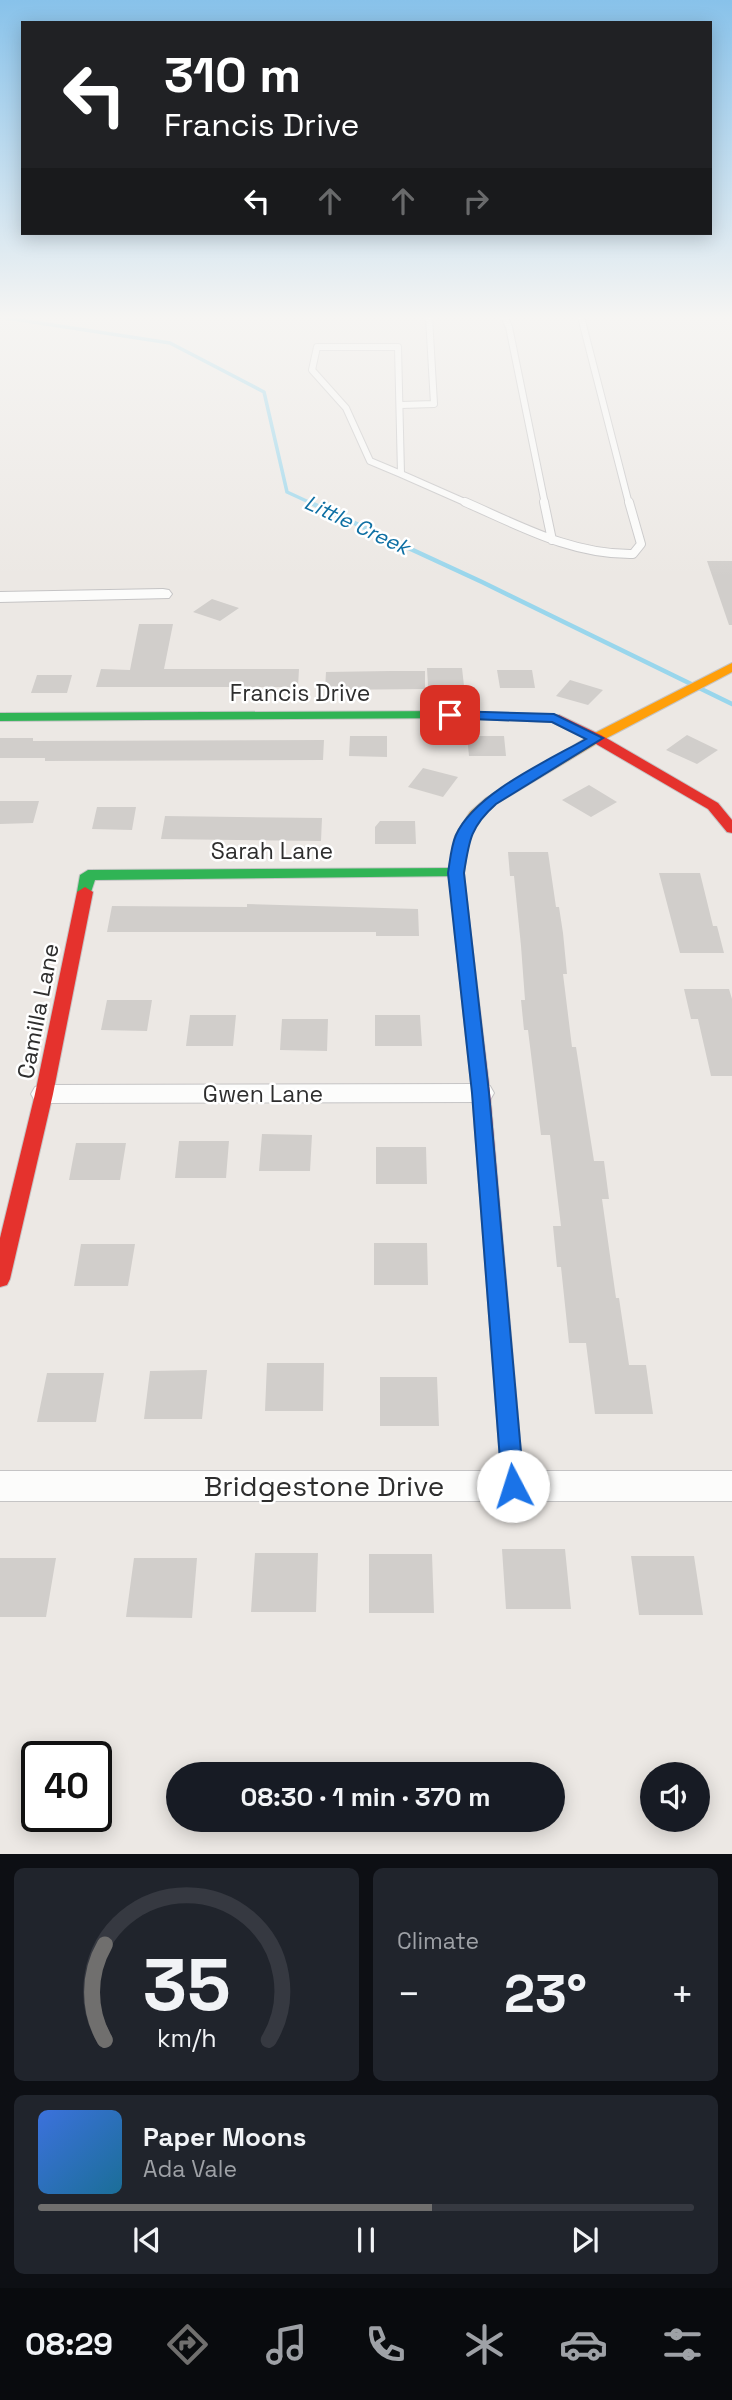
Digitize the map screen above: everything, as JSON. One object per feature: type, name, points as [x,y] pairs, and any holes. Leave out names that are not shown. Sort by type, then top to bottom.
[{"type":"street","points":[[0,597],[163,594]]},
{"type":"street","points":[[513,1486],[481,1093],[456,873],[462,836],[475,815],[491,801],[596,738],[732,667]]},
{"type":"street","name":"Francis Drive","points":[[0,717],[477,715],[554,718],[596,738],[713,806],[732,829]]},
{"type":"street","name":"Sarah Lane","points":[[88,875],[456,873]]},
{"type":"street","name":"Camilla Lane","points":[[0,1279],[44,1094],[88,875]]},
{"type":"street","name":"Gwen Lane","points":[[44,1094],[481,1093]]},
{"type":"street","name":"Bridgestone Drive","points":[[0,1486],[732,1486]]},
{"type":"lane","points":[[342,404],[370,461],[573,550],[612,555],[633,554],[641,544],[602,404]]},
{"type":"lane","points":[[401,475],[401,404],[434,404]]},
{"type":"lane","points":[[524,404],[552,540]]},
{"type":"building","points":[[707,561],[732,561],[732,625],[729,625]]},
{"type":"building","points":[[212,599],[239,608],[220,621],[193,612]]},
{"type":"building","points":[[139,624],[173,624],[164,669],[299,669],[298,687],[96,687],[101,669],[130,670]]},
{"type":"building","points":[[427,668],[462,668],[464,686],[428,686]]},
{"type":"building","points":[[497,670],[532,670],[535,688],[500,688]]},
{"type":"building","points":[[425,671],[425,689],[325,690],[326,672]]},
{"type":"building","points":[[37,675],[72,675],[67,693],[31,693]]},
{"type":"building","points":[[570,680],[603,690],[588,705],[556,696]]},
{"type":"building","points":[[687,735],[718,750],[697,764],[666,750]]},
{"type":"building","points":[[350,736],[387,736],[387,757],[349,756]]},
{"type":"building","points":[[467,736],[504,736],[506,756],[469,756]]},
{"type":"building","points":[[0,738],[33,738],[33,741],[324,740],[323,760],[45,761],[45,758],[0,758]]},
{"type":"building","points":[[423,768],[458,777],[443,797],[408,787]]},
{"type":"building","points":[[589,785],[617,802],[591,817],[562,800]]},
{"type":"building","points":[[0,801],[39,801],[33,823],[0,824]]},
{"type":"building","points":[[97,807],[136,807],[132,830],[92,829]]},
{"type":"building","points":[[165,816],[322,818],[321,841],[161,839]]},
{"type":"building","points":[[380,821],[415,821],[416,844],[375,844],[375,827]]},
{"type":"building","points":[[508,852],[548,852],[556,907],[559,907],[563,933],[567,974],[563,974],[572,1047],[576,1047],[594,1161],[604,1161],[609,1199],[602,1199],[616,1298],[619,1298],[629,1365],[646,1365],[653,1414],[595,1414],[586,1343],[569,1343],[561,1267],[557,1267],[553,1226],[561,1226],[550,1135],[541,1135],[528,1030],[524,1030],[521,946],[514,876],[510,876]]},
{"type":"building","points":[[659,873],[700,873],[713,926],[717,926],[724,953],[680,953]]},
{"type":"building","points":[[247,904],[418,909],[419,936],[376,936],[376,932],[107,932],[112,906],[247,907]]},
{"type":"building","points":[[684,989],[729,989],[732,999],[732,1076],[711,1076],[698,1019],[691,1019]]},
{"type":"building","points":[[107,1000],[152,1000],[147,1031],[101,1030]]},
{"type":"building","points":[[190,1015],[236,1015],[233,1046],[186,1046]]},
{"type":"building","points":[[375,1015],[420,1015],[422,1046],[375,1046]]},
{"type":"building","points":[[282,1019],[328,1019],[327,1051],[280,1050]]},
{"type":"building","points":[[262,1134],[312,1135],[310,1171],[259,1171]]},
{"type":"building","points":[[179,1141],[229,1141],[226,1178],[175,1178]]},
{"type":"building","points":[[76,1143],[126,1143],[120,1180],[69,1180]]},
{"type":"building","points":[[376,1147],[426,1147],[427,1184],[376,1184]]},
{"type":"building","points":[[374,1243],[427,1243],[428,1285],[374,1285]]},
{"type":"building","points":[[81,1244],[135,1244],[128,1286],[74,1286]]},
{"type":"building","points":[[267,1363],[324,1363],[323,1411],[265,1411]]},
{"type":"building","points":[[207,1370],[202,1419],[144,1419],[150,1371]]},
{"type":"building","points":[[47,1373],[104,1373],[96,1422],[37,1422]]},
{"type":"building","points":[[380,1377],[437,1377],[439,1426],[380,1426]]},
{"type":"building","points":[[502,1549],[565,1549],[571,1609],[506,1609]]},
{"type":"building","points":[[255,1553],[318,1553],[316,1612],[251,1612]]},
{"type":"building","points":[[369,1554],[432,1554],[434,1613],[369,1613]]},
{"type":"building","points":[[631,1556],[694,1556],[703,1615],[639,1615]]},
{"type":"building","points":[[0,1558],[56,1558],[46,1617],[0,1617]]},
{"type":"building","points":[[134,1558],[197,1558],[192,1618],[126,1617]]},
{"type":"waterway","name":"Little Creek","points":[[267,404],[287,492],[313,504]]},
{"type":"waterway","name":"Little Creek","points":[[309,502],[482,582],[732,704]]},
{"type":"traffic: fast","points":[[0,717],[452,715]]},
{"type":"traffic: fast","points":[[85,892],[88,875],[456,873]]},
{"type":"traffic: slow","points":[[462,927],[456,873],[462,836],[475,815],[491,801],[596,738],[732,667]]},
{"type":"traffic: jam","points":[[452,715],[554,718],[596,738],[713,806],[732,829]]},
{"type":"traffic: jam","points":[[0,1279],[44,1094],[85,892]]},
{"type":"traffic: jam","points":[[462,927],[481,1093],[513,1486]]},
{"type":"route","points":[[450,715],[554,718],[596,738],[491,801],[475,815],[462,836],[456,873],[481,1093],[513,1486]]}]
